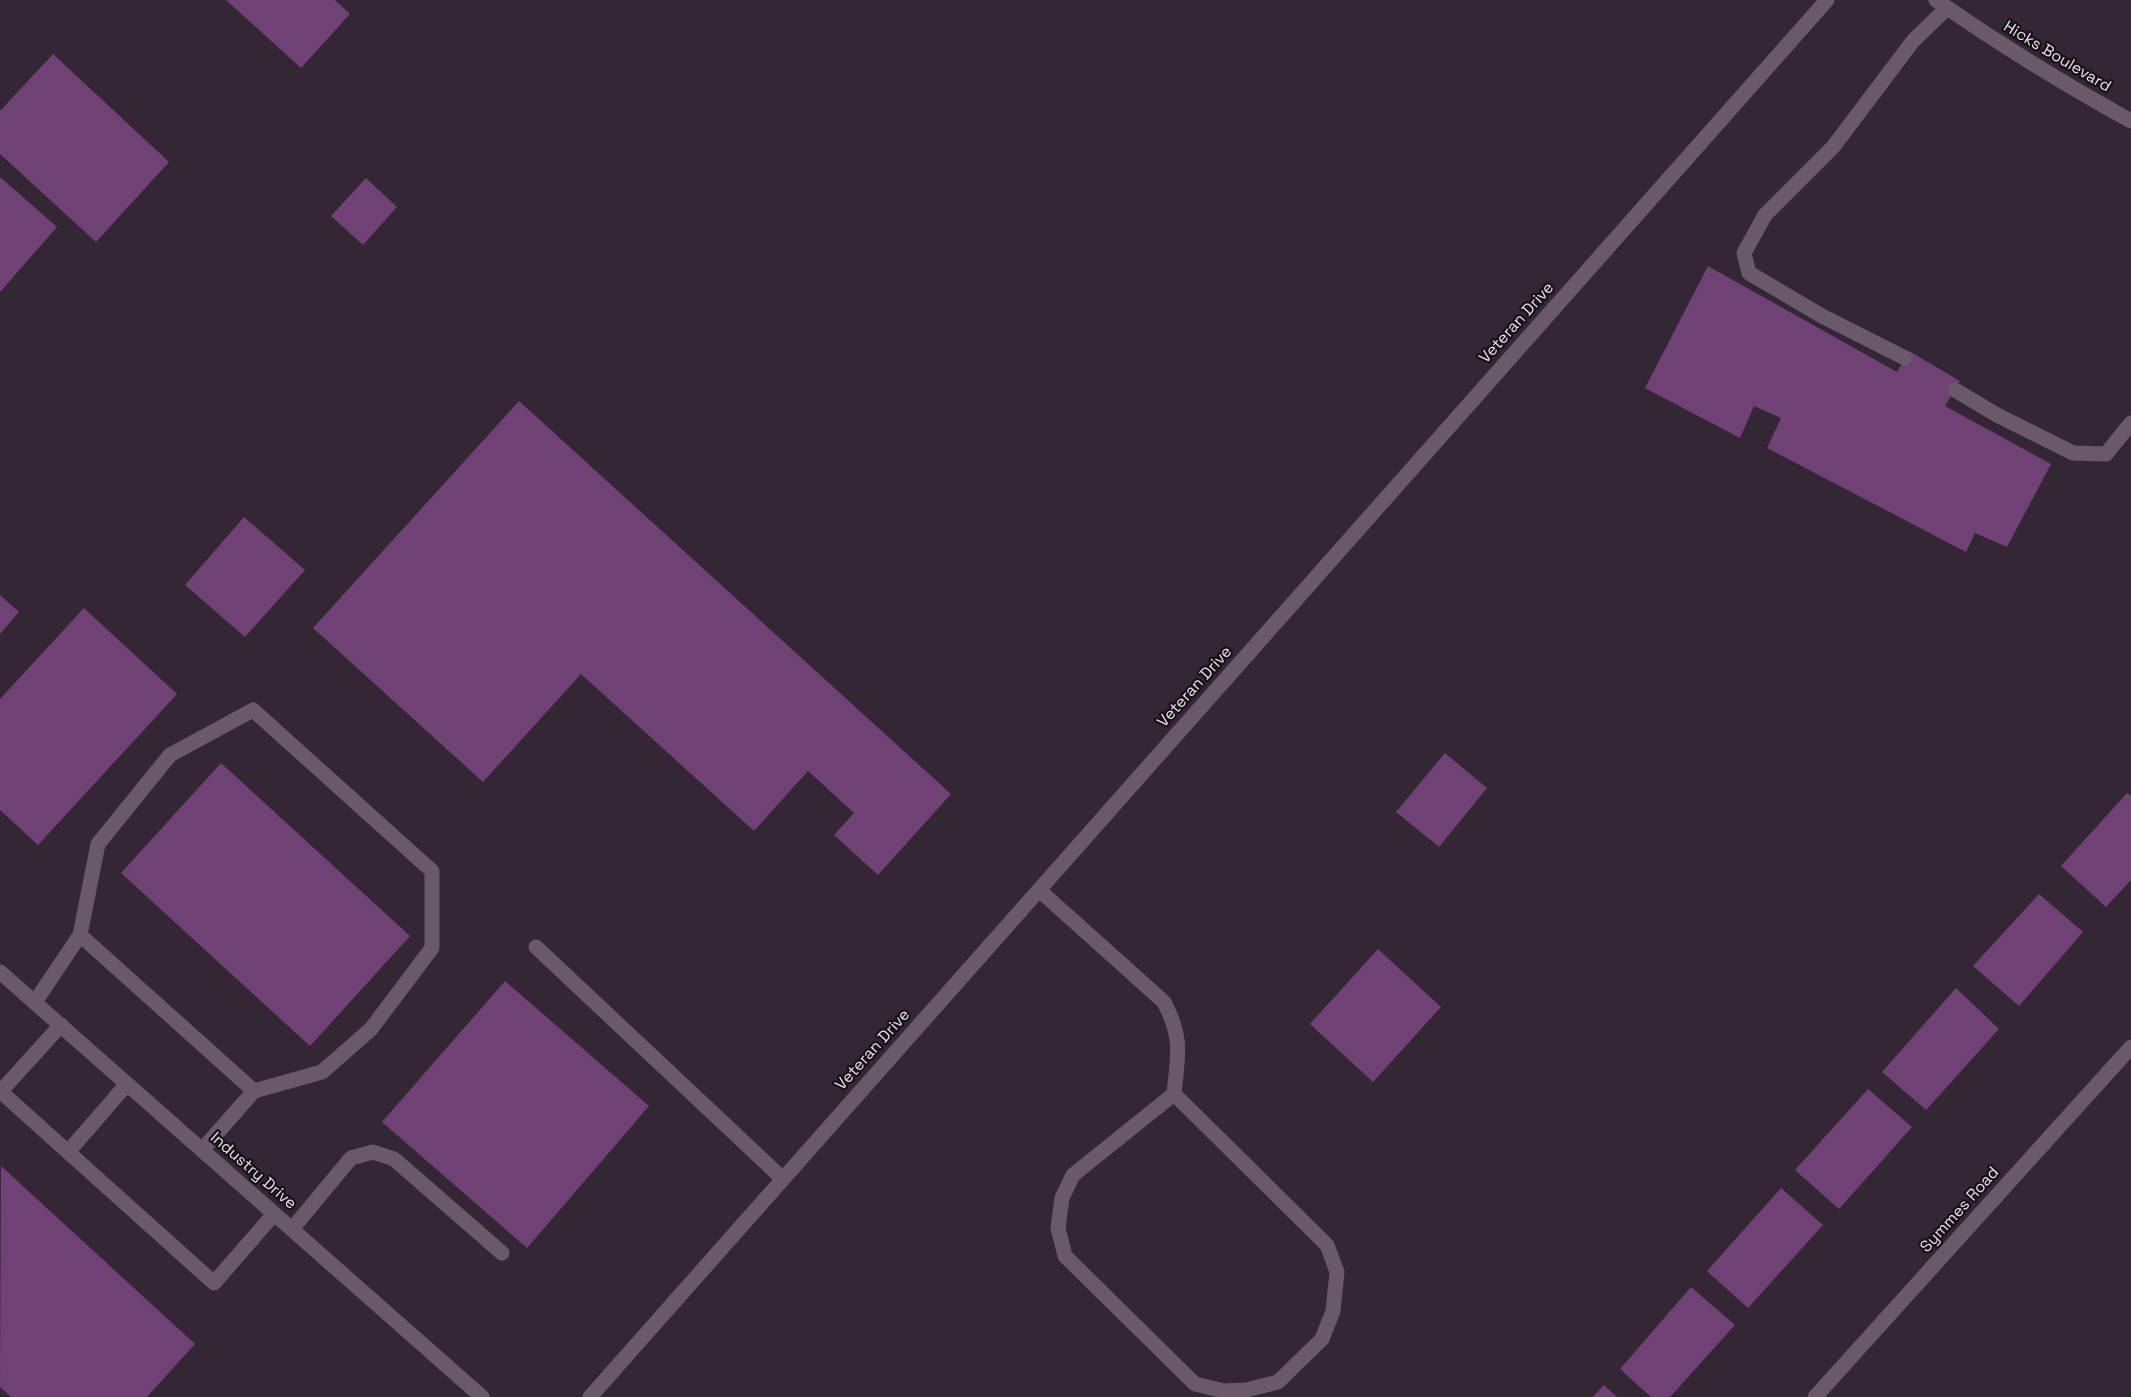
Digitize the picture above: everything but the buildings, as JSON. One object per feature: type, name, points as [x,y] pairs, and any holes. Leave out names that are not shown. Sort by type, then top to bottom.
[{"type":"street","name":"Veteran Drive","points":[[590,1397],[1827,0]]},
{"type":"street","points":[[1905,358],[1822,316],[1749,273],[1744,253],[1765,215],[1833,147],[1942,4]]},
{"type":"street","name":"Hicks Boulevard","points":[[1942,4],[2059,81],[2131,121]]},
{"type":"street","points":[[1955,390],[1997,415],[2073,453],[2106,453],[2131,423]]},
{"type":"street","points":[[35,1002],[80,935],[98,844],[170,755],[253,710],[432,871],[432,948],[371,1029],[322,1072],[254,1091],[202,1150]]},
{"type":"street","points":[[1039,890],[1164,1002],[1176,1025],[1179,1050],[1174,1095],[1073,1175],[1062,1198],[1058,1228],[1065,1256],[1195,1384],[1224,1391],[1246,1390],[1278,1382],[1322,1339],[1333,1311],[1337,1272],[1327,1245],[1174,1095]]},
{"type":"street","points":[[80,935],[254,1091]]},
{"type":"street","points":[[536,947],[783,1179]]},
{"type":"street","name":"Industry Drive","points":[[0,972],[482,1397]]},
{"type":"street","points":[[61,1025],[0,1091],[214,1283],[274,1214]]},
{"type":"street","name":"Symmes Road","points":[[1815,1397],[2131,1047]]},
{"type":"street","points":[[68,1152],[127,1084]]},
{"type":"street","points":[[292,1229],[351,1158],[372,1152],[394,1159],[502,1253]]}]
